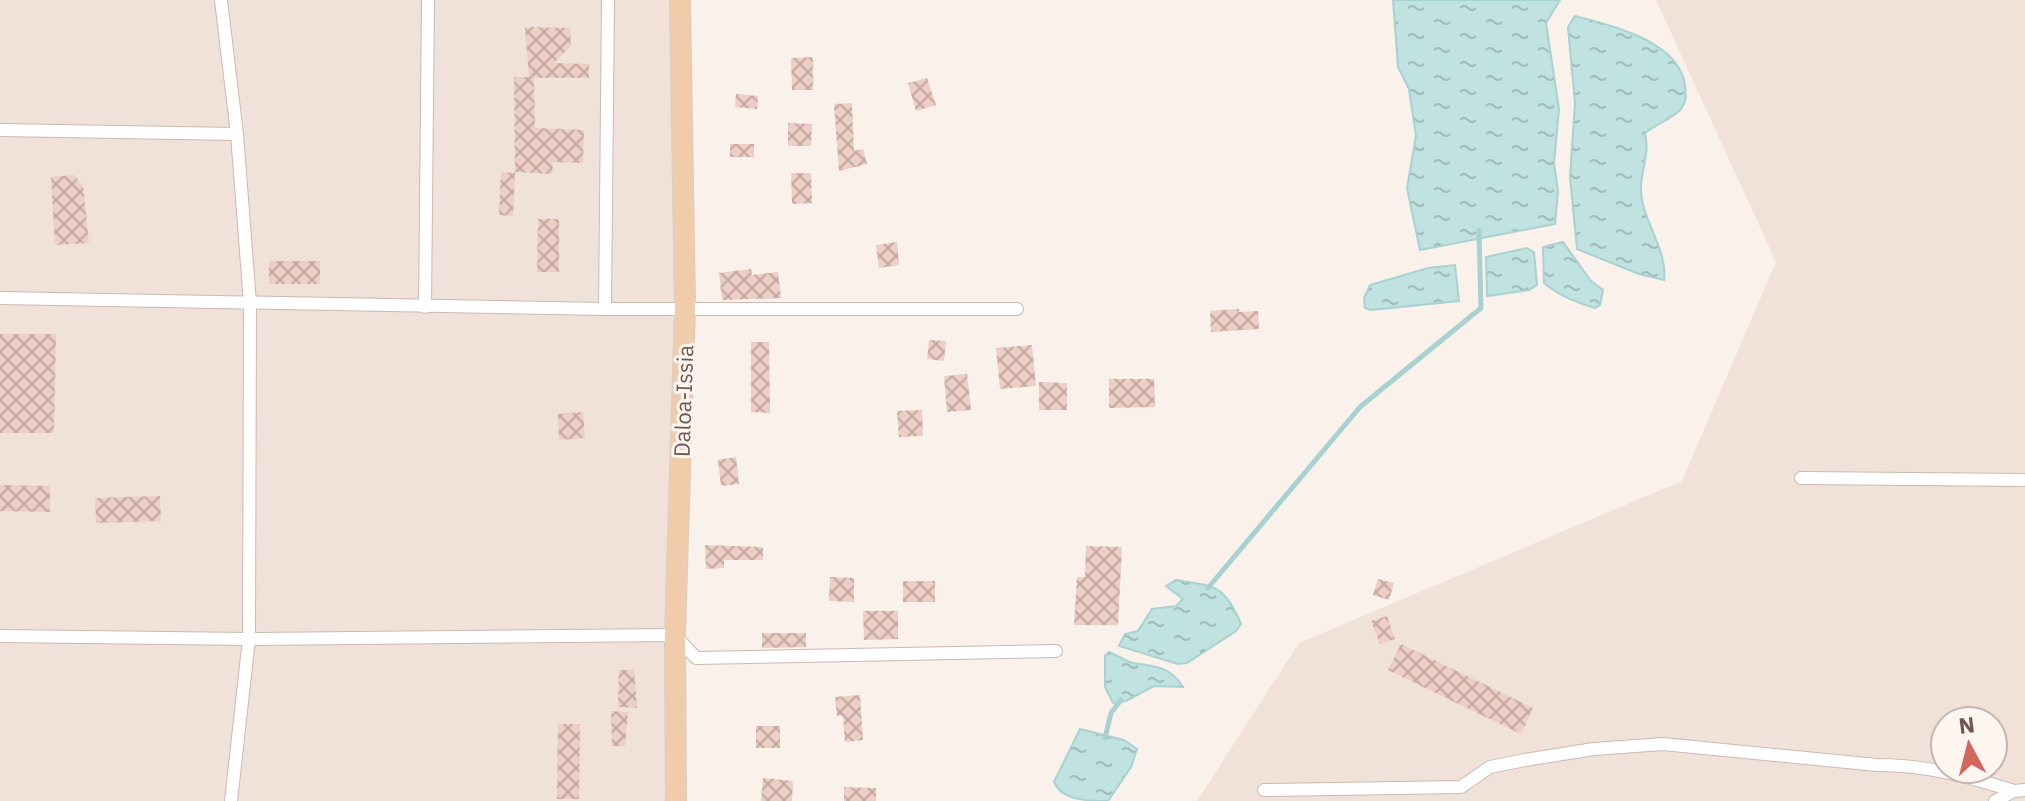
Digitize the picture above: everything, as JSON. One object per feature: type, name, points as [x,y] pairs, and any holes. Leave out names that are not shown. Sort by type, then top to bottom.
[{"type":"main road","name":"Daloa-Issia","points":[[676,801],[675,635],[685,307],[680,0]]},
{"type":"street","points":[[221,0],[237,134],[250,303],[249,639],[231,801]]},
{"type":"street","points":[[425,307],[428,0]]},
{"type":"street","points":[[605,309],[608,0]]},
{"type":"street","points":[[0,130],[237,134]]},
{"type":"street","points":[[0,298],[605,309],[1017,309]]},
{"type":"street","points":[[1801,478],[2025,480]]},
{"type":"street","points":[[0,636],[249,639],[675,635],[696,658],[1056,651]]},
{"type":"street","points":[[1264,790],[1461,787],[1490,767],[1594,749],[1663,744],[1877,765],[1913,765],[1949,770],[2020,790]]},
{"type":"street","points":[[1461,787],[1463,801]]},
{"type":"street","points":[[1995,801],[2020,790]]},
{"type":"shaded area","points":[[0,0],[675,0],[676,801],[0,801]]},
{"type":"shaded area","points":[[1656,0],[2025,0],[2025,801],[1197,801],[1299,643],[1682,481],[1776,262]]},
{"type":"water","points":[[1393,0],[1560,0],[1546,23],[1559,109],[1554,163],[1558,191],[1555,224],[1420,250],[1407,188],[1416,136],[1409,89],[1398,67]]},
{"type":"water","points":[[1575,16],[1641,37],[1670,57],[1680,70],[1685,85],[1685,101],[1681,109],[1645,133],[1641,181],[1642,201],[1662,257],[1664,280],[1639,274],[1577,249],[1570,177],[1575,103],[1568,27]]},
{"type":"water","points":[[1563,242],[1591,281],[1603,290],[1600,305],[1595,308],[1568,298],[1544,283],[1543,247]]},
{"type":"water","points":[[1527,248],[1534,252],[1537,285],[1529,290],[1487,296],[1486,257]]},
{"type":"water","points":[[1455,265],[1459,301],[1371,310],[1365,308],[1364,298],[1370,285],[1428,268]]},
{"type":"water","points":[[1176,580],[1209,586],[1223,594],[1241,624],[1236,631],[1187,663],[1178,664],[1119,646],[1125,634],[1138,631],[1152,609],[1176,606],[1183,599],[1166,586]]},
{"type":"water","points":[[1109,652],[1130,662],[1168,671],[1183,687],[1154,686],[1126,701],[1113,703],[1105,687],[1105,656]]},
{"type":"water","points":[[1080,729],[1124,740],[1137,749],[1131,767],[1108,801],[1070,796],[1054,782]]},
{"type":"building","points":[[525,27],[570,28],[571,46],[554,63],[589,64],[589,78],[534,78],[535,128],[584,130],[583,163],[553,162],[552,174],[515,172],[514,77],[529,77]]},
{"type":"building","points":[[813,57],[813,90],[792,90],[791,58]]},
{"type":"building","points":[[927,78],[936,105],[916,111],[908,83]]},
{"type":"building","points":[[736,94],[758,96],[757,109],[735,107]]},
{"type":"building","points":[[852,103],[854,151],[863,149],[867,164],[839,171],[834,104]]},
{"type":"building","points":[[788,123],[812,124],[811,146],[788,146]]},
{"type":"building","points":[[730,144],[754,144],[754,157],[730,157]]},
{"type":"building","points":[[501,172],[515,173],[513,216],[499,215]]},
{"type":"building","points":[[791,173],[811,173],[812,203],[792,204]]},
{"type":"building","points":[[74,175],[83,186],[89,243],[55,245],[51,177]]},
{"type":"building","points":[[538,219],[559,219],[559,272],[537,272]]},
{"type":"building","points":[[897,242],[899,265],[879,268],[876,245]]},
{"type":"building","points":[[269,261],[320,261],[320,284],[269,284]]},
{"type":"building","points":[[751,269],[752,275],[778,272],[781,298],[722,300],[719,273]]},
{"type":"building","points":[[1239,309],[1239,312],[1258,311],[1259,329],[1211,332],[1210,311]]},
{"type":"building","points":[[0,334],[56,334],[54,433],[0,433]]},
{"type":"building","points":[[929,340],[946,341],[944,361],[927,359]]},
{"type":"building","points":[[751,342],[769,342],[770,413],[751,412]]},
{"type":"building","points":[[1032,345],[1036,386],[1000,389],[996,348]]},
{"type":"building","points":[[967,374],[971,410],[947,412],[944,376]]},
{"type":"building","points":[[1109,379],[1154,379],[1155,407],[1109,408]]},
{"type":"building","points":[[1039,382],[1067,383],[1067,410],[1039,410]]},
{"type":"building","points":[[922,410],[923,436],[899,437],[897,411]]},
{"type":"building","points":[[583,412],[585,438],[559,440],[558,414]]},
{"type":"building","points":[[736,457],[739,484],[721,486],[718,460]]},
{"type":"building","points":[[0,485],[50,486],[50,512],[0,511]]},
{"type":"building","points":[[160,496],[161,521],[96,523],[95,498]]},
{"type":"building","points":[[705,545],[763,547],[763,560],[724,560],[724,568],[706,569]]},
{"type":"building","points":[[1086,546],[1122,547],[1118,625],[1074,625],[1077,577],[1085,577]]},
{"type":"building","points":[[830,577],[854,578],[854,602],[829,601]]},
{"type":"building","points":[[1378,579],[1394,583],[1389,600],[1373,595]]},
{"type":"building","points":[[903,581],[935,581],[935,602],[903,602]]},
{"type":"building","points":[[863,611],[898,611],[898,639],[864,640]]},
{"type":"building","points":[[1387,616],[1395,639],[1380,644],[1371,621]]},
{"type":"building","points":[[762,633],[806,633],[806,647],[762,648]]},
{"type":"building","points":[[1401,644],[1533,708],[1521,734],[1388,670]]},
{"type":"building","points":[[619,670],[634,670],[637,708],[618,707]]},
{"type":"building","points":[[860,695],[863,740],[845,742],[843,716],[837,716],[835,697]]},
{"type":"building","points":[[611,711],[628,712],[625,746],[612,746]]},
{"type":"building","points":[[558,724],[580,724],[579,799],[557,799]]},
{"type":"building","points":[[756,726],[780,726],[780,748],[756,748]]},
{"type":"building","points":[[763,778],[793,781],[792,801],[761,801]]},
{"type":"building","points":[[844,787],[876,788],[876,801],[844,801]]},
{"type":"waterway","points":[[1208,588],[1360,407],[1481,308],[1479,230]]},
{"type":"waterway","points":[[1105,738],[1111,713],[1121,700]]}]
